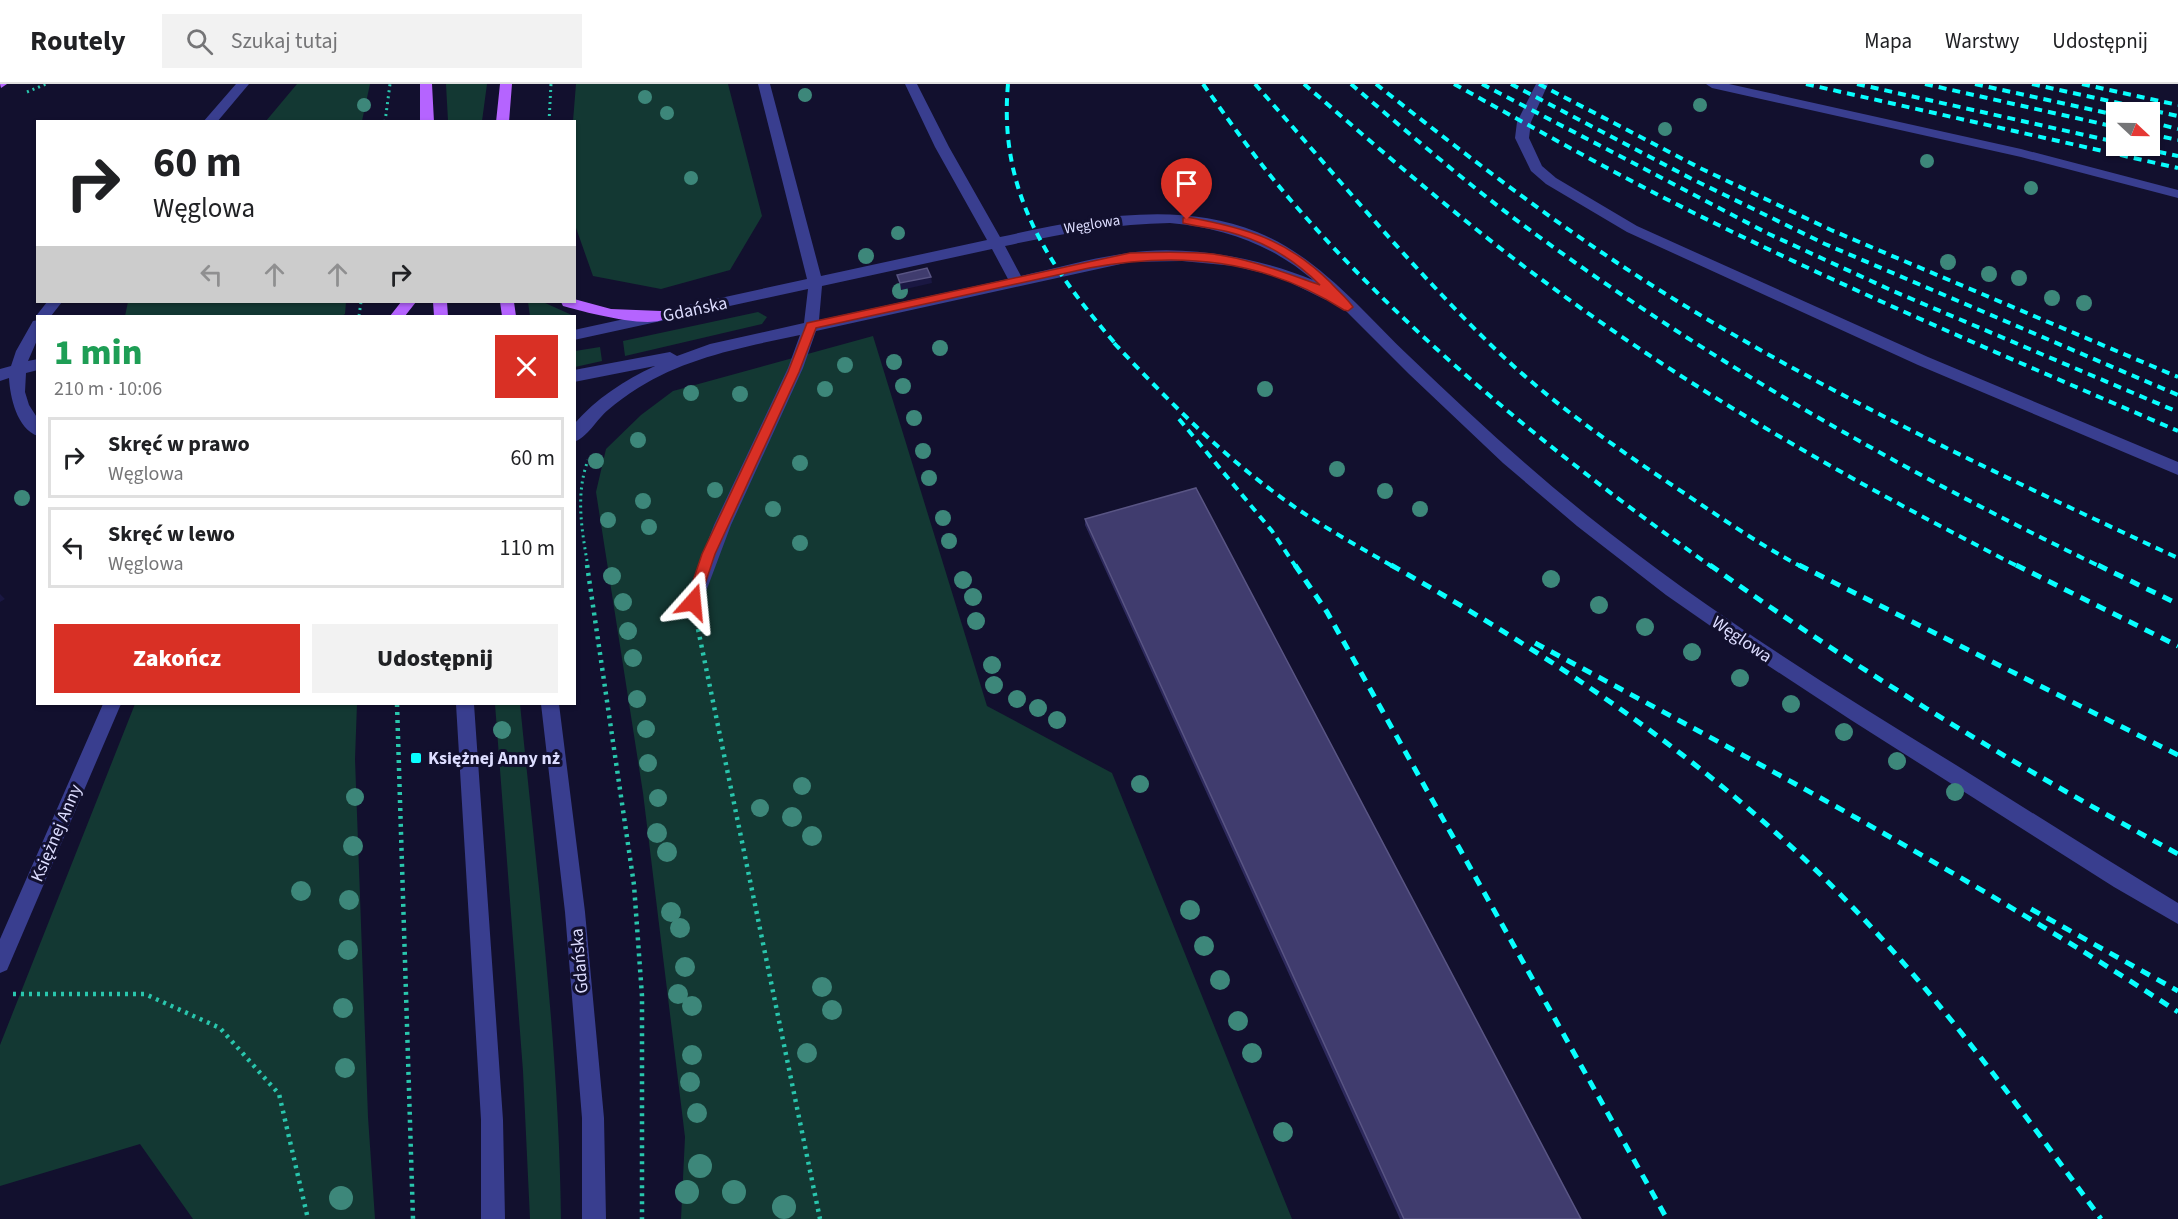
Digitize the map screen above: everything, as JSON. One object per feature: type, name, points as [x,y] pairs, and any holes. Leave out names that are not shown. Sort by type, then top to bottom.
[{"type":"main road","points":[[426,84],[427,120]]},
{"type":"main road","points":[[502,120],[506,84]]},
{"type":"main road","points":[[398,315],[408,303]]},
{"type":"main road","points":[[572,303],[611,314],[632,317],[661,316]]},
{"type":"street","points":[[211,120],[243,84]]},
{"type":"street","points":[[693,602],[708,554],[793,372],[811,325],[816,301],[815,283],[764,84]]},
{"type":"street","points":[[911,84],[942,147],[1016,280]]},
{"type":"street","points":[[1542,84],[1524,122],[1522,138],[1536,168],[1551,181],[1632,230],[1923,361],[2178,469]]},
{"type":"street","points":[[1712,84],[2021,153],[2178,194]]},
{"type":"street","name":"Węglowa","points":[[815,283],[1055,230],[1138,217],[1202,222],[1258,238],[1307,266],[1523,472],[1656,580],[1875,726],[2108,873],[2178,914]]},
{"type":"street","name":"Węglowa","points":[[811,325],[1130,257],[1174,255],[1215,258],[1265,269],[1322,290],[1348,307]]},
{"type":"street","name":"Gdańska","points":[[576,335],[815,283]]},
{"type":"street","points":[[44,315],[54,303]]},
{"type":"street","points":[[576,376],[710,349],[811,325]]},
{"type":"street","points":[[36,328],[25,343],[16,370],[18,396],[28,421],[36,428]]},
{"type":"street","points":[[576,434],[611,397],[632,383],[655,371],[710,349]]},
{"type":"street","points":[[0,375],[36,365]]},
{"type":"street","name":"Księżnej Anny","points":[[0,963],[112,705]]},
{"type":"street","points":[[465,705],[491,1108],[493,1219]]},
{"type":"street","name":"Gdańska","points":[[550,705],[575,912],[592,1118],[594,1219]]},
{"type":"path","points":[[385,120],[390,84]]},
{"type":"path","points":[[549,120],[551,84]]},
{"type":"path","points":[[590,453],[581,479],[581,522],[634,885],[642,996],[642,1219]]},
{"type":"path","points":[[693,602],[820,1219]]},
{"type":"path","points":[[397,705],[413,1219]]},
{"type":"path","points":[[11,994],[145,994],[220,1028],[279,1094],[308,1219]]},
{"type":"green space","points":[[297,84],[370,84],[362,120],[267,120]]},
{"type":"green space","points":[[446,84],[487,84],[482,120],[448,120]]},
{"type":"green space","points":[[576,84],[728,84],[762,216],[730,270],[661,289],[593,276],[576,228],[576,120],[573,120]]},
{"type":"green space","points":[[128,303],[346,303],[344,315],[125,315]]},
{"type":"green space","points":[[528,303],[545,303],[572,315],[530,315]]},
{"type":"green space","points":[[758,312],[767,317],[762,324],[625,356],[623,341]]},
{"type":"green space","points":[[873,336],[987,706],[1112,773],[1292,1219],[681,1219],[685,1137],[643,793],[596,492],[606,449],[641,415],[673,391]]},
{"type":"green space","points":[[600,347],[602,361],[576,367],[576,351]]},
{"type":"green space","points":[[135,705],[357,705],[355,759],[368,1117],[375,1219],[193,1219],[140,1144],[0,1186],[0,1045]]},
{"type":"green space","points":[[495,705],[520,705],[552,1026],[561,1219],[530,1219],[523,1071]]},
{"type":"building","points":[[927,268],[931,277],[900,283],[897,275]]},
{"type":"building","points":[[1196,488],[1581,1219],[1404,1219],[1085,519]]},
{"type":"railway","points":[[1008,84],[1007,124],[1011,160],[1021,195],[1034,227],[1071,288],[1119,348]]},
{"type":"railway","points":[[1203,84],[1282,190],[1389,304],[1440,352],[1545,442],[1712,567]]},
{"type":"railway","points":[[1255,84],[1430,283],[1515,367],[1586,425],[1636,461],[1743,532],[1802,567]]},
{"type":"railway","points":[[1304,84],[1486,237],[1605,325],[1778,436],[2019,567]]},
{"type":"railway","points":[[1351,84],[1490,200],[1605,283],[1673,328],[1742,372],[1883,454],[2101,567]]},
{"type":"railway","points":[[1376,84],[1561,224],[1638,276],[1737,337],[1924,437],[2178,558]]},
{"type":"railway","points":[[1454,84],[1571,149],[1750,241],[2178,431]]},
{"type":"railway","points":[[1482,84],[1769,234],[1893,291],[2178,412]]},
{"type":"railway","points":[[1511,84],[1690,178],[1825,244],[2178,395]]},
{"type":"railway","points":[[1539,84],[1702,169],[1831,230],[2178,377]]},
{"type":"railway","points":[[1806,84],[2178,168]]},
{"type":"railway","points":[[1857,84],[2106,140]]},
{"type":"railway","points":[[1925,84],[2106,125]]},
{"type":"railway","points":[[1975,84],[2106,113]]},
{"type":"railway","points":[[2032,84],[2178,116]]},
{"type":"railway","points":[[2082,84],[2178,105]]},
{"type":"railway","points":[[2160,124],[2178,129]]},
{"type":"railway","points":[[2160,136],[2178,140]]},
{"type":"railway","points":[[2160,152],[2178,156]]},
{"type":"railway","points":[[1114,343],[1192,423],[1256,478],[1306,514],[1394,567]]},
{"type":"railway","points":[[1179,419],[1272,531],[1296,567]]},
{"type":"railway","points":[[1295,565],[1327,612],[1667,1219]]},
{"type":"railway","points":[[1391,565],[1567,672],[1679,752],[1784,840],[1834,888],[1906,966],[1974,1048],[2101,1219]]},
{"type":"railway","points":[[1710,565],[1824,643],[1940,717],[2178,854]]},
{"type":"railway","points":[[1799,565],[2178,755]]},
{"type":"railway","points":[[2016,565],[2178,646]]},
{"type":"railway","points":[[2098,565],[2178,604]]},
{"type":"railway","points":[[1535,643],[1861,820],[2021,913],[2178,1012]]},
{"type":"railway","points":[[2031,909],[2178,991]]},
{"type":"place","name":"Księżnej Anny nż","points":[[416,758]]},
{"type":"route","points":[[693,602],[708,554],[793,372],[811,325],[1057,271],[1130,257],[1174,255],[1215,258],[1265,269],[1322,290],[1348,307],[1307,266],[1282,250],[1258,238],[1230,229],[1187,220]]}]
